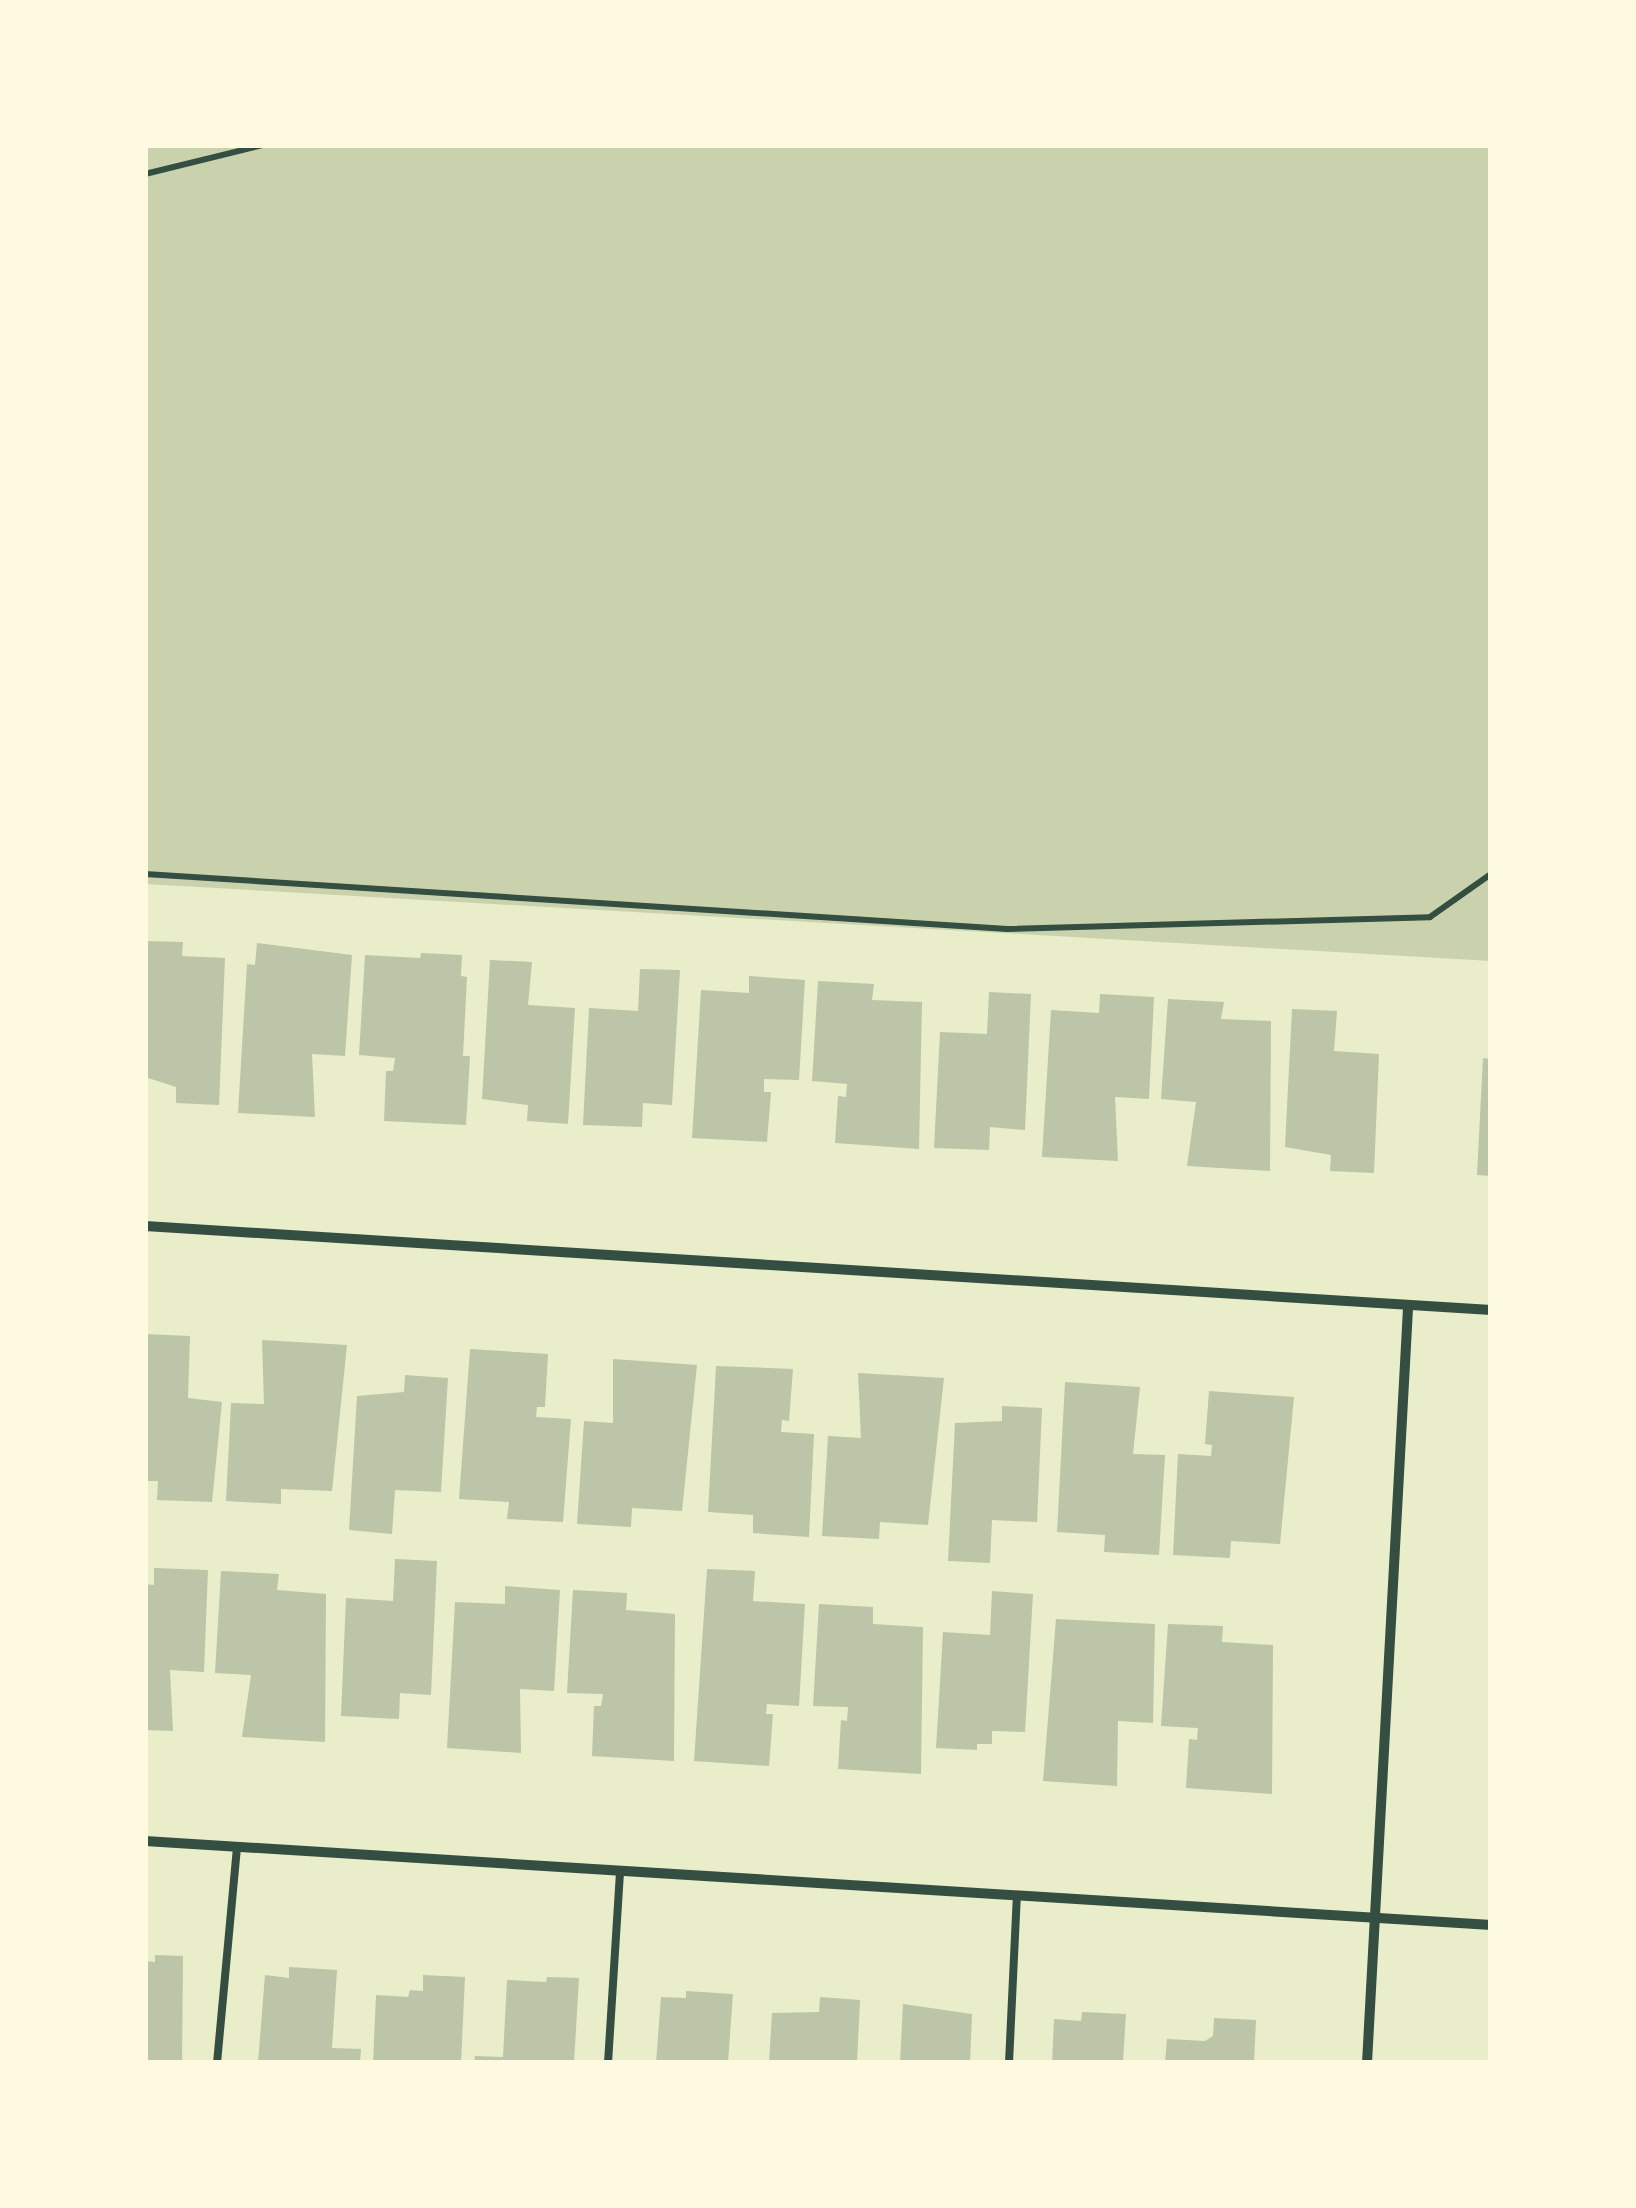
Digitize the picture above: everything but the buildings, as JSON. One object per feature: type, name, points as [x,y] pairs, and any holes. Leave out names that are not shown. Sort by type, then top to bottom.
[{"type":"street","points":[[145,1226],[1408,1308],[1491,1310]]},
{"type":"street","points":[[1367,2063],[1408,1308]]},
{"type":"street","points":[[145,1841],[1491,1925]]},
{"type":"lane","points":[[217,2063],[237,1846]]},
{"type":"lane","points":[[608,2063],[620,1870]]},
{"type":"lane","points":[[1010,2063],[1017,1895]]},
{"type":"path","points":[[145,174],[263,145]]},
{"type":"path","points":[[145,874],[1007,929],[1430,917],[1491,874]]},
{"type":"green space","points":[[145,145],[1491,145],[1491,961],[145,884]]}]
